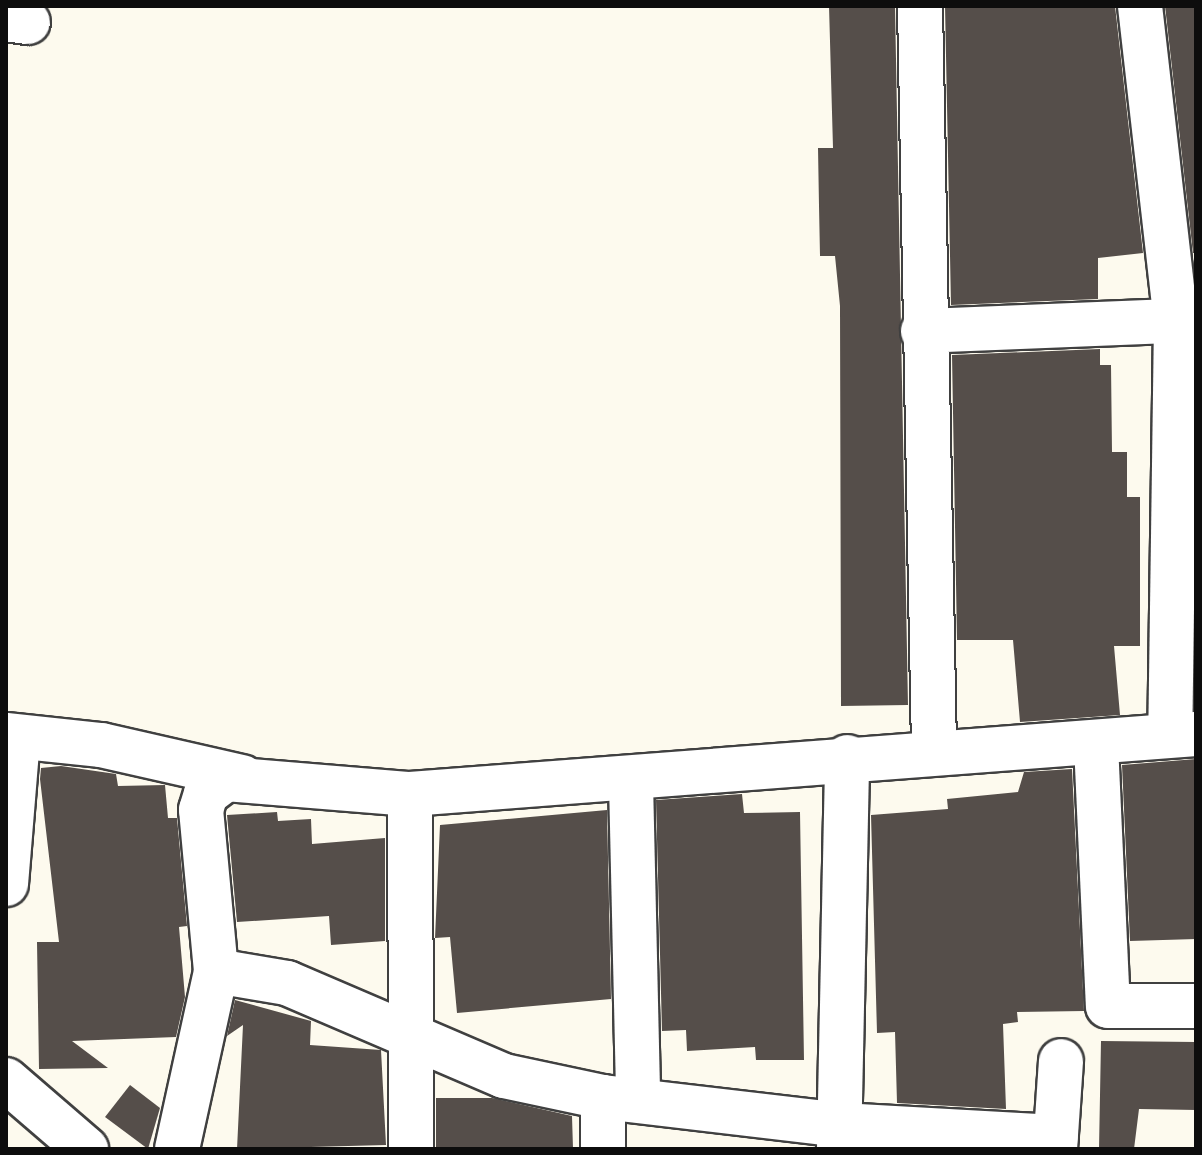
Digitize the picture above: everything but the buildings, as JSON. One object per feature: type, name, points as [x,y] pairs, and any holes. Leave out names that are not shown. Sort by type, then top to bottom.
[{"type":"street","points":[[920,6],[923,331],[934,751]]},
{"type":"street","points":[[6,884],[12,736],[101,745],[242,777],[410,794],[631,782],[847,757],[1096,744],[1183,734],[1186,321],[1140,6]]},
{"type":"street","points":[[923,331],[1186,321]]},
{"type":"street","points":[[1096,744],[1108,1006],[1196,1006]]},
{"type":"street","points":[[840,1137],[847,757]]},
{"type":"street","points":[[177,1149],[216,971],[201,810],[213,786],[242,777]]},
{"type":"street","points":[[603,1149],[621,1098],[631,782]]},
{"type":"street","points":[[410,794],[411,1149]]},
{"type":"street","points":[[216,971],[287,983],[504,1076],[840,1137],[1055,1143],[1061,1061]]},
{"type":"street","points":[[6,1080],[86,1149]]}]
